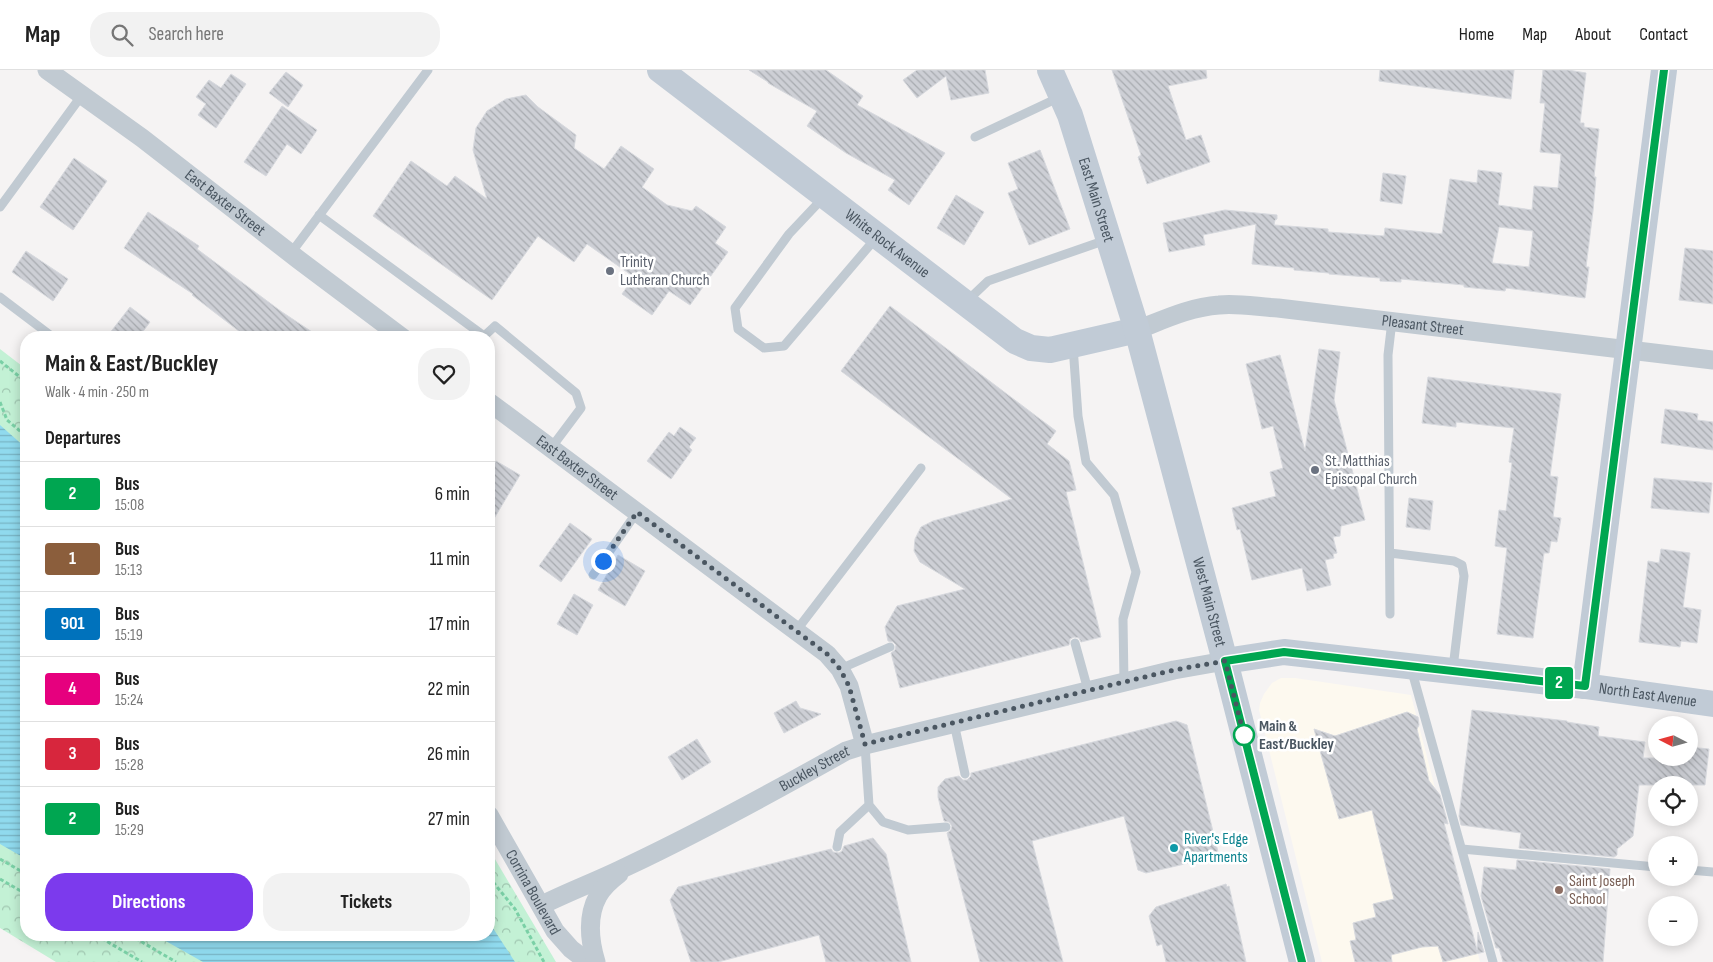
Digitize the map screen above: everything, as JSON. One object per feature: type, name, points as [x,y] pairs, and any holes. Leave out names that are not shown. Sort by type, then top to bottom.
[{"type":"main road","name":"White Rock Avenue","points":[[660,70],[1015,341],[1031,348],[1050,350],[1137,330]]},
{"type":"main road","name":"East Main Street","points":[[1050,70],[1070,115],[1137,330]]},
{"type":"main road","points":[[1585,686],[1664,70]]},
{"type":"main road","name":"West Main Street","points":[[1137,330],[1225,661],[1302,962]]},
{"type":"main road","name":"North East Avenue","points":[[1225,661],[1284,652],[1585,686],[1713,704]]},
{"type":"street","name":"East Baxter Street","points":[[46,70],[142,138],[394,331]]},
{"type":"street","name":"Pleasant Street","points":[[1137,330],[1198,308],[1220,305],[1278,308],[1713,360]]},
{"type":"street","name":"East Baxter Street","points":[[495,406],[827,654],[840,669],[849,686],[865,744]]},
{"type":"street","name":"Buckley Street","points":[[542,905],[571,890],[628,867],[846,751],[865,744],[1174,670],[1225,661]]},
{"type":"street","name":"Corrina Boulevard","points":[[495,825],[556,931],[571,949],[588,962]]},
{"type":"street","points":[[596,962],[591,937],[593,910],[598,897],[609,882],[628,867]]},
{"type":"lane","points":[[291,253],[428,70]]},
{"type":"lane","points":[[0,207],[82,95]]},
{"type":"lane","points":[[975,137],[1062,96]]},
{"type":"lane","points":[[825,196],[789,234],[735,308],[738,329],[764,348],[784,346],[878,236]]},
{"type":"lane","points":[[319,215],[475,331]]},
{"type":"lane","points":[[965,303],[988,281],[1109,240]]},
{"type":"lane","points":[[0,297],[45,331]]},
{"type":"lane","points":[[1390,614],[1388,355],[1392,321]]},
{"type":"lane","points":[[490,331],[495,326],[576,394],[581,408],[551,448]]},
{"type":"lane","points":[[1073,346],[1078,416],[1086,462],[1114,495],[1136,572],[1123,619],[1124,682]]},
{"type":"lane","points":[[796,631],[921,468]]},
{"type":"lane","points":[[593,575],[637,512]]},
{"type":"lane","points":[[1390,553],[1454,561],[1462,565],[1464,576],[1453,671]]},
{"type":"lane","points":[[1074,643],[1088,690]]},
{"type":"lane","points":[[840,669],[890,647]]},
{"type":"lane","points":[[1411,666],[1493,962]]},
{"type":"lane","points":[[954,723],[965,774]]},
{"type":"lane","points":[[865,744],[869,805],[883,822],[908,830],[946,827]]},
{"type":"lane","points":[[837,847],[840,832],[869,805]]},
{"type":"lane","points":[[1462,849],[1648,866]]},
{"type":"lane","points":[[1698,871],[1713,872]]},
{"type":"path","points":[[0,361],[20,377]]},
{"type":"path","points":[[0,402],[7,420],[20,431]]},
{"type":"path","points":[[0,859],[20,871]]},
{"type":"path","points":[[0,879],[20,891]]},
{"type":"path","points":[[495,884],[515,909],[544,962]]},
{"type":"path","points":[[106,941],[142,962]]},
{"type":"path","points":[[140,941],[176,962]]},
{"type":"shaded area","points":[[1281,678],[1295,678],[1411,695],[1480,962],[1322,962],[1259,710],[1264,694],[1272,683]]},
{"type":"green space","points":[[0,349],[20,364],[20,940],[0,928]]},
{"type":"green space","points":[[495,859],[556,962],[56,962],[21,941],[495,941]]},
{"type":"water","points":[[0,425],[20,443],[20,856],[0,844]]},
{"type":"water","points":[[495,931],[515,962],[203,962],[166,941],[495,941]]},
{"type":"building","points":[[749,70],[826,70],[863,96],[857,105],[945,153],[909,205],[888,190],[895,180],[846,153],[807,126],[817,111]]},
{"type":"building","points":[[917,70],[985,70],[989,93],[951,100],[946,76],[917,98],[903,80]]},
{"type":"building","points":[[1112,70],[1206,70],[1207,78],[1168,86],[1186,140],[1201,135],[1210,162],[1147,184],[1138,157],[1141,155]]},
{"type":"building","points":[[1380,70],[1514,70],[1511,99],[1379,81]]},
{"type":"building","points":[[1543,70],[1568,70],[1586,73],[1580,123],[1584,123],[1584,127],[1599,129],[1593,211],[1586,267],[1589,267],[1585,298],[1506,288],[1505,291],[1401,279],[1401,282],[1380,281],[1380,278],[1329,274],[1252,264],[1256,224],[1203,235],[1205,245],[1169,252],[1163,223],[1225,210],[1277,215],[1274,225],[1328,229],[1328,232],[1384,236],[1385,228],[1442,234],[1450,179],[1477,183],[1478,170],[1502,173],[1498,205],[1532,210],[1534,186],[1558,188],[1561,154],[1540,152],[1545,103],[1540,103]],"holes":[[[1499,227],[1533,231],[1529,267],[1492,263]]]},
{"type":"building","points":[[286,72],[303,85],[288,107],[269,93]]},
{"type":"building","points":[[231,74],[246,84],[216,128],[198,115],[206,104],[196,97],[209,80],[221,88]]},
{"type":"building","points":[[526,95],[538,107],[576,135],[574,148],[604,169],[621,146],[654,169],[642,187],[667,205],[692,211],[696,206],[726,227],[715,243],[728,252],[690,305],[669,291],[652,315],[622,294],[634,277],[587,244],[574,262],[538,236],[492,300],[373,216],[411,161],[447,186],[455,176],[487,199],[473,150],[476,128],[487,111],[506,99]]},
{"type":"building","points":[[282,106],[317,130],[301,154],[287,144],[266,176],[244,162]]},
{"type":"building","points":[[1040,150],[1070,229],[1029,245],[1008,193],[1018,189],[1008,163]]},
{"type":"building","points":[[74,158],[107,181],[73,230],[40,207]]},
{"type":"building","points":[[1383,173],[1406,176],[1402,204],[1380,201]]},
{"type":"building","points":[[956,195],[984,212],[964,245],[937,228]]},
{"type":"building","points":[[148,212],[199,246],[197,249],[310,331],[239,331],[193,294],[124,248]]},
{"type":"building","points":[[1685,248],[1713,251],[1713,304],[1679,300]]},
{"type":"building","points":[[26,251],[68,279],[53,301],[12,272]]},
{"type":"building","points":[[890,306],[1056,431],[1047,444],[1069,461],[1076,490],[1066,492],[1101,637],[1081,642],[1079,638],[1074,637],[1070,639],[1069,645],[900,688],[891,653],[895,650],[896,645],[888,641],[885,627],[897,606],[965,589],[920,562],[914,551],[915,539],[921,527],[933,521],[1012,499],[841,371]]},
{"type":"building","points":[[130,307],[150,322],[143,331],[111,331]]},
{"type":"building","name":"St. Matthias Episcopal Church","points":[[1319,349],[1340,352],[1334,400],[1365,520],[1341,526],[1340,536],[1333,537],[1337,553],[1333,554],[1334,558],[1325,560],[1331,585],[1307,591],[1302,568],[1252,580],[1240,529],[1237,530],[1232,508],[1276,496],[1270,472],[1283,468],[1273,426],[1262,429],[1246,364],[1280,355],[1305,451]]},
{"type":"building","points":[[1428,377],[1561,394],[1550,476],[1558,477],[1553,517],[1561,518],[1557,542],[1551,541],[1549,553],[1544,553],[1533,638],[1497,634],[1507,548],[1495,546],[1499,510],[1506,511],[1512,463],[1509,462],[1514,428],[1456,422],[1456,427],[1422,423]]},
{"type":"building","points":[[1665,409],[1698,414],[1697,420],[1713,422],[1713,450],[1661,443]]},
{"type":"building","points":[[680,427],[696,438],[689,447],[692,450],[671,479],[647,461],[669,432],[674,436]]},
{"type":"building","points":[[496,461],[520,475],[495,517]]},
{"type":"building","points":[[1654,478],[1712,483],[1709,513],[1651,508]]},
{"type":"building","points":[[1409,498],[1433,501],[1430,530],[1406,527]]},
{"type":"building","points":[[570,523],[592,539],[561,582],[539,566]]},
{"type":"building","points":[[1661,549],[1690,553],[1683,607],[1701,610],[1697,643],[1681,641],[1680,647],[1639,642],[1648,561],[1659,563]]},
{"type":"building","points":[[618,555],[645,571],[625,606],[598,590]]},
{"type":"building","points":[[574,594],[593,605],[577,635],[557,624]]},
{"type":"building","points":[[796,701],[800,708],[821,714],[784,733],[774,713]]},
{"type":"building","points":[[1472,710],[1567,721],[1599,727],[1598,736],[1645,742],[1643,758],[1648,758],[1648,766],[1698,766],[1698,748],[1709,749],[1705,785],[1698,785],[1698,776],[1648,776],[1648,785],[1639,785],[1633,836],[1617,849],[1617,855],[1614,857],[1519,848],[1521,833],[1461,825],[1459,816]]},
{"type":"building","points":[[1407,712],[1418,717],[1419,725],[1417,729],[1429,781],[1440,795],[1448,824],[1444,823],[1477,950],[1478,932],[1484,952],[1443,962],[1438,946],[1422,947],[1391,955],[1392,962],[1355,962],[1350,941],[1356,940],[1353,923],[1376,917],[1373,904],[1394,899],[1372,810],[1339,819],[1314,729],[1335,736]]},
{"type":"building","name":"River's Edge Apartments","points":[[1176,721],[1187,725],[1219,856],[1146,873],[1138,870],[1124,816],[1032,841],[1063,962],[980,962],[947,833],[951,830],[952,826],[949,822],[944,821],[938,797],[938,787],[945,779],[959,776],[963,780],[967,780],[971,773]]},
{"type":"building","points":[[697,739],[711,762],[682,780],[668,757]]},
{"type":"building","points":[[873,838],[886,854],[911,962],[826,962],[819,935],[718,962],[691,962],[670,900],[678,887],[831,849],[833,852],[839,853],[844,846]]},
{"type":"building","points":[[1517,860],[1610,869],[1603,962],[1503,962],[1499,948],[1496,948],[1481,896],[1484,867],[1516,870]]},
{"type":"building","name":"River's Edge Apartments","points":[[1226,884],[1227,887],[1229,886],[1246,962],[1166,962],[1162,944],[1157,946],[1149,916],[1156,907]]},
{"type":"bus line","name":"2","points":[[1302,962],[1225,661],[1284,652],[1585,686],[1664,70]]},
{"type":"place","name":"Trinity Lutheran Church","points":[[610,271]]},
{"type":"place","name":"St. Matthias Episcopal Church","points":[[1315,470]]},
{"type":"place","name":"Main & East/Buckley","points":[[1244,735]]},
{"type":"place","name":"River's Edge Apartments","points":[[1174,848]]},
{"type":"place","name":"Saint Joseph School","points":[[1559,890]]},
{"type":"route","points":[[603,561],[637,512],[827,654],[840,669],[849,686],[865,744],[1174,670],[1225,661],[1244,735]]}]
